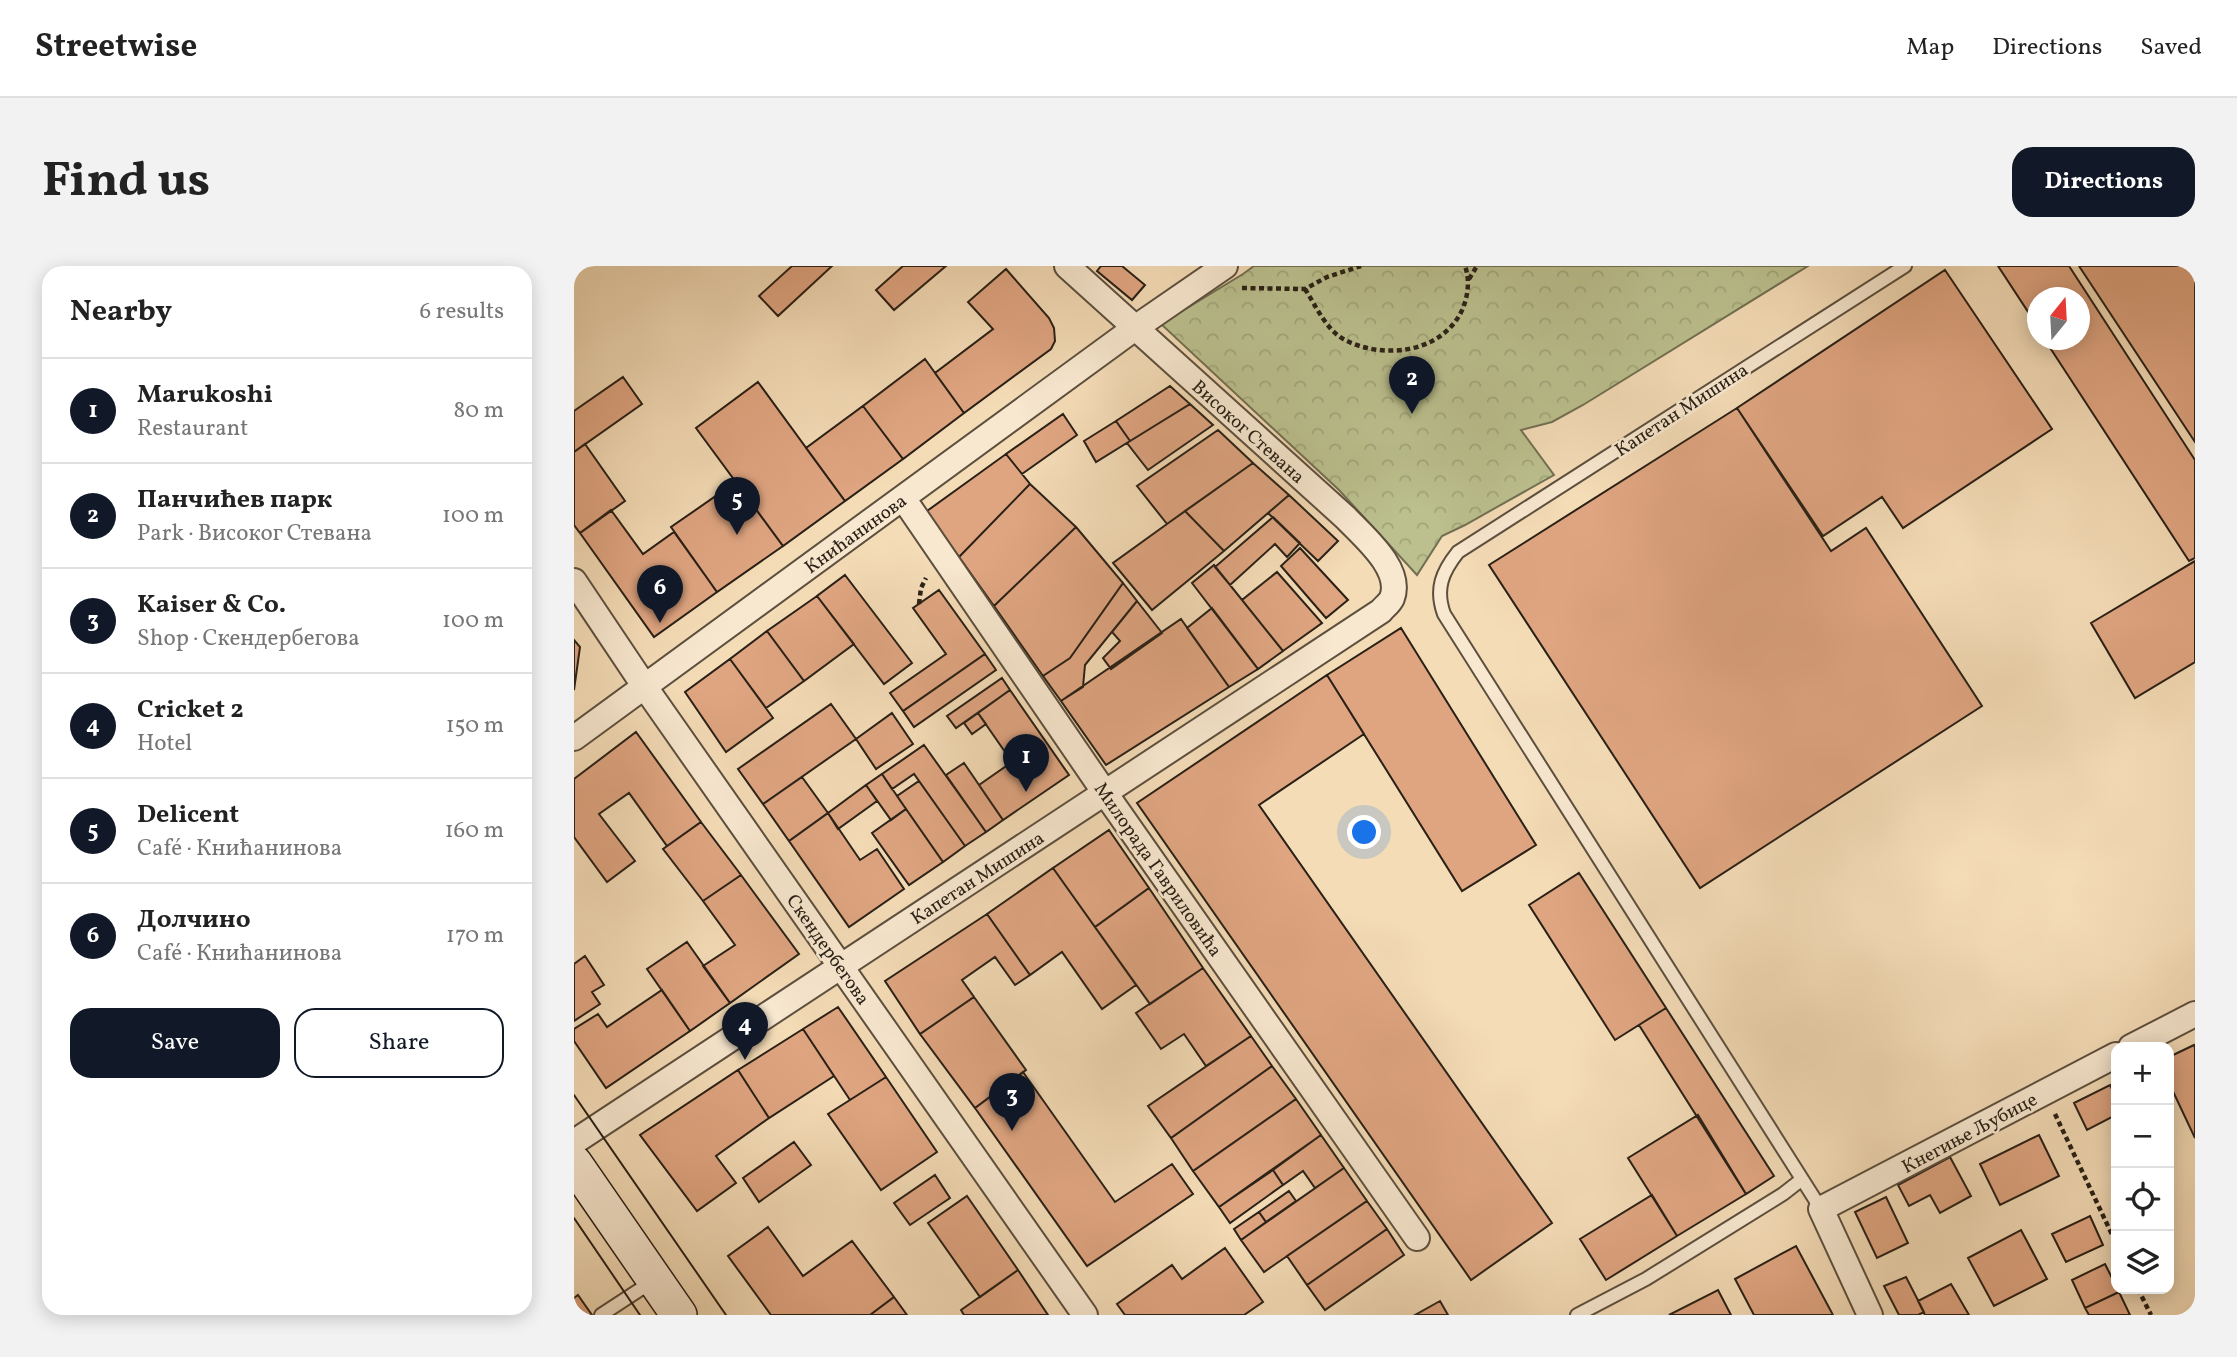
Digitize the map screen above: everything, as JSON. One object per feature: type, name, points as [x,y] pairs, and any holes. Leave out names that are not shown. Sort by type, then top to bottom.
[{"type":"main road","points":[[574,1163],[679,1315]]},
{"type":"street","name":"Високог Стевана","points":[[1080,270],[1135,328],[1346,518],[1387,562],[1394,583],[1392,600],[1381,611]]},
{"type":"street","name":"Книћанинова","points":[[574,738],[1135,328],[1216,272]]},
{"type":"street","name":"Милорада Гавриловића","points":[[903,498],[1105,793],[1418,1238]]},
{"type":"street","name":"Скендербегова","points":[[574,581],[1086,1315]]},
{"type":"street","name":"Капетан Мишина","points":[[574,1142],[1381,611]]},
{"type":"street","points":[[2141,1042],[2195,1014]]},
{"type":"street","name":"Кнегиње Љубице","points":[[1821,1209],[2111,1058]]},
{"type":"street","points":[[1821,1209],[1870,1315]]},
{"type":"lane","name":"Капетан Мишина","points":[[1801,1180],[1444,614],[1440,601],[1441,580],[1445,569],[1458,552],[1905,266]]},
{"type":"lane","points":[[1577,1315],[1646,1279],[1783,1194],[1801,1180],[1821,1209]]},
{"type":"lane","points":[[601,1315],[654,1280]]},
{"type":"path","points":[[1216,272],[1239,288],[1305,289],[1338,273],[1361,266]]},
{"type":"path","points":[[1305,289],[1329,328],[1344,340],[1373,349],[1401,351],[1426,345],[1448,331],[1460,316],[1466,299],[1468,280],[1465,266]]},
{"type":"path","points":[[1468,280],[1477,266]]},
{"type":"path","points":[[2044,1093],[2111,1233]]},
{"type":"path","points":[[2140,1294],[2151,1315]]},
{"type":"green space","points":[[1254,266],[1808,266],[1583,405],[1552,422],[1521,430],[1554,475],[1442,536],[1417,575],[1339,490],[1161,324]]},
{"type":"building","points":[[792,266],[832,266],[778,316],[759,296]]},
{"type":"building","points":[[903,266],[946,266],[894,310],[876,290]]},
{"type":"building","points":[[1101,266],[1122,266],[1145,285],[1132,300],[1097,271]]},
{"type":"building","points":[[1998,266],[2069,266],[2083,287],[2027,287],[2027,310]]},
{"type":"building","points":[[2079,266],[2195,266],[2195,442]]},
{"type":"building","points":[[1006,269],[1049,318],[1054,328],[1055,341],[1051,349],[964,413],[935,373],[993,329],[968,302]]},
{"type":"building","points":[[1945,270],[2052,429],[1903,528],[1882,497],[1823,536],[1737,408]]},
{"type":"building","points":[[2090,298],[2195,460],[2195,558],[2189,561],[2052,350],[2090,350]]},
{"type":"building","points":[[925,359],[964,413],[903,459],[863,406]]},
{"type":"building","points":[[623,377],[642,404],[574,452],[574,411]]},
{"type":"building","points":[[758,382],[845,501],[783,546],[696,428]]},
{"type":"building","points":[[1170,386],[1190,404],[1130,441],[1116,421]]},
{"type":"building","points":[[1190,404],[1213,425],[1148,470],[1127,443]]},
{"type":"building","points":[[863,406],[903,459],[845,501],[806,448]]},
{"type":"building","points":[[1737,408],[1831,551],[1866,528],[1982,706],[1700,888],[1489,565]]},
{"type":"building","points":[[1063,414],[1077,435],[1022,474],[1006,454]]},
{"type":"building","points":[[1116,421],[1130,441],[1096,462],[1084,441]]},
{"type":"building","points":[[1218,430],[1253,463],[1167,524],[1137,486]]},
{"type":"building","points":[[585,444],[625,501],[580,533],[574,525],[574,452]]},
{"type":"building","points":[[1006,454],[1030,484],[959,557],[927,511]]},
{"type":"building","points":[[1253,463],[1289,495],[1224,551],[1185,511]]},
{"type":"building","points":[[736,482],[783,546],[717,592],[671,527]]},
{"type":"building","points":[[1030,484],[1076,527],[994,606],[959,557]]},
{"type":"building","points":[[1289,495],[1338,541],[1318,561],[1268,513]]},
{"type":"building","points":[[611,510],[643,554],[674,532],[717,592],[654,637],[580,533]]},
{"type":"building","points":[[1185,511],[1224,551],[1152,610],[1113,563]]},
{"type":"building","points":[[1273,517],[1300,543],[1287,557],[1275,544],[1230,585],[1215,567]]},
{"type":"building","points":[[1076,527],[1123,583],[1070,658],[1043,676],[994,606]]},
{"type":"building","points":[[1300,548],[1348,600],[1326,618],[1281,566]]},
{"type":"building","points":[[2195,561],[2195,662],[2135,698],[2091,623]]},
{"type":"building","points":[[1214,565],[1283,651],[1258,669],[1192,583]]},
{"type":"building","points":[[1277,572],[1322,623],[1283,651],[1242,600]]},
{"type":"building","points":[[845,575],[912,663],[884,684],[817,596]]},
{"type":"building","points":[[1123,583],[1137,601],[1085,665],[1083,687],[1061,701],[1043,676],[1070,658]]},
{"type":"building","points":[[939,590],[985,654],[903,711],[890,693],[946,654],[913,608]]},
{"type":"building","points":[[817,596],[854,644],[804,681],[767,631]]},
{"type":"building","points":[[1137,601],[1162,633],[1111,669],[1103,658],[1120,641],[1112,632]]},
{"type":"building","points":[[1212,608],[1258,669],[1229,687],[1187,628]]},
{"type":"building","points":[[1181,619],[1229,687],[1106,765],[1061,701]]},
{"type":"building","points":[[1401,628],[1536,845],[1462,891],[1327,675]]},
{"type":"building","points":[[767,631],[804,681],[766,708],[730,659]]},
{"type":"building","points":[[574,640],[580,647],[574,690]]},
{"type":"building","points":[[985,654],[996,670],[914,727],[903,711]]},
{"type":"building","points":[[730,659],[773,718],[726,752],[685,692]]},
{"type":"building","points":[[1327,675],[1364,734],[1259,805],[1552,1223],[1471,1280],[1137,803]]},
{"type":"building","points":[[1002,678],[1010,690],[956,728],[947,716]]},
{"type":"building","points":[[1010,690],[1069,775],[1003,820],[979,785],[1012,762],[978,713]]},
{"type":"building","points":[[831,704],[856,739],[763,804],[738,769]]},
{"type":"building","points":[[892,713],[913,744],[876,769],[856,739]]},
{"type":"building","points":[[978,713],[986,724],[972,734],[964,723]]},
{"type":"building","points":[[636,732],[701,822],[667,846],[629,793],[599,814],[635,861],[607,882],[574,837],[574,779]]},
{"type":"building","points":[[924,745],[986,832],[965,846],[914,774],[892,789],[882,774]]},
{"type":"building","points":[[964,763],[1003,820],[986,832],[946,775]]},
{"type":"building","points":[[882,774],[906,809],[891,820],[866,785]]},
{"type":"building","points":[[802,777],[828,813],[789,841],[763,804]]},
{"type":"building","points":[[919,781],[965,846],[943,862],[897,796]]},
{"type":"building","points":[[866,785],[877,801],[838,829],[828,813]]},
{"type":"building","points":[[906,809],[943,862],[909,885],[872,833]]},
{"type":"building","points":[[828,813],[860,860],[877,849],[904,889],[849,927],[789,841]]},
{"type":"building","points":[[701,822],[741,875],[703,901],[663,849]]},
{"type":"building","points":[[1109,830],[1149,888],[1095,927],[1053,868]]},
{"type":"building","points":[[1053,868],[1136,985],[1102,1009],[1062,952],[1030,975],[987,914]]},
{"type":"building","points":[[1579,873],[1666,1008],[1615,1040],[1529,905]]},
{"type":"building","points":[[741,875],[799,954],[730,1003],[703,966],[735,945],[703,901]]},
{"type":"building","points":[[1149,888],[1203,968],[1150,1004],[1095,927]]},
{"type":"building","points":[[987,914],[1030,975],[1015,985],[995,957],[962,980],[974,997],[920,1034],[885,981]]},
{"type":"building","points":[[687,942],[730,1003],[690,1031],[647,969]]},
{"type":"building","points":[[585,956],[604,985],[592,992],[600,1004],[574,1021],[574,964]]},
{"type":"building","points":[[1203,968],[1251,1036],[1206,1066],[1184,1034],[1161,1049],[1136,1013]]},
{"type":"building","points":[[662,990],[690,1031],[606,1088],[574,1041],[574,1029],[598,1014],[607,1027]]},
{"type":"building","points":[[974,997],[1026,1070],[975,1108],[920,1034]]},
{"type":"building","points":[[838,1007],[886,1077],[850,1100],[803,1029]]},
{"type":"building","points":[[1666,1008],[1774,1176],[1746,1194],[1639,1025]]},
{"type":"building","points":[[803,1029],[834,1076],[769,1118],[738,1070]]},
{"type":"building","points":[[1251,1036],[1272,1066],[1171,1138],[1148,1106]]},
{"type":"building","points":[[2194,1045],[2195,1138],[2174,1094],[2174,1055]]},
{"type":"building","points":[[1272,1066],[1296,1099],[1193,1171],[1171,1138]]},
{"type":"building","points":[[738,1070],[769,1118],[716,1156],[736,1183],[697,1211],[640,1135]]},
{"type":"building","points":[[1023,1072],[1115,1202],[1172,1164],[1193,1194],[1087,1266],[975,1108]]},
{"type":"building","points":[[886,1077],[937,1152],[881,1190],[828,1114]]},
{"type":"building","points":[[2110,1085],[2111,1087],[2111,1118],[2087,1130],[2074,1103]]},
{"type":"building","points":[[1296,1099],[1321,1135],[1219,1207],[1193,1171]]},
{"type":"building","points":[[1698,1115],[1746,1194],[1677,1236],[1628,1158]]},
{"type":"building","points":[[1321,1135],[1344,1168],[1315,1188],[1303,1171],[1283,1185],[1273,1170]]},
{"type":"building","points":[[2039,1135],[2059,1176],[2000,1205],[1980,1164]]},
{"type":"building","points":[[794,1142],[811,1165],[759,1202],[743,1178]]},
{"type":"building","points":[[1950,1157],[1971,1196],[1940,1213],[1930,1195],[1909,1206],[1898,1185]]},
{"type":"building","points":[[1344,1168],[1367,1201],[1264,1272],[1241,1240]]},
{"type":"building","points":[[1273,1170],[1283,1185],[1230,1223],[1219,1207]]},
{"type":"building","points":[[935,1175],[950,1198],[910,1225],[894,1203]]},
{"type":"building","points":[[1289,1191],[1296,1201],[1266,1222],[1259,1212]]},
{"type":"building","points":[[1652,1195],[1677,1236],[1606,1280],[1580,1239]]},
{"type":"building","points":[[967,1196],[1018,1270],[980,1297],[928,1223]]},
{"type":"building","points":[[1886,1197],[1908,1243],[1877,1258],[1855,1212]]},
{"type":"building","points":[[1367,1201],[1387,1229],[1307,1285],[1287,1256]]},
{"type":"building","points":[[1259,1212],[1266,1222],[1241,1240],[1234,1229]]},
{"type":"building","points":[[2090,1216],[2103,1245],[2066,1262],[2052,1234]]},
{"type":"building","points":[[768,1227],[803,1276],[852,1241],[894,1297],[870,1315],[771,1315],[728,1256]]},
{"type":"building","points":[[1387,1229],[1404,1255],[1325,1310],[1307,1285]]},
{"type":"building","points":[[2021,1230],[2047,1279],[1994,1306],[1968,1258]]},
{"type":"building","points":[[1796,1246],[1833,1315],[1754,1315],[1735,1279]]},
{"type":"building","points":[[1225,1248],[1263,1302],[1244,1315],[1125,1315],[1117,1304],[1172,1265],[1182,1279]]},
{"type":"building","points":[[2105,1264],[2111,1276],[2111,1294],[2115,1294],[2085,1308],[2072,1280]]},
{"type":"building","points":[[1018,1270],[1048,1315],[964,1315],[961,1310]]},
{"type":"building","points":[[1906,1277],[1924,1312],[1918,1315],[1899,1315],[1884,1286]]},
{"type":"building","points":[[1951,1284],[1969,1315],[1925,1315],[1918,1301]]},
{"type":"building","points":[[1718,1290],[1731,1315],[1669,1315]]},
{"type":"building","points":[[2120,1294],[2130,1315],[2089,1315],[2085,1308]]},
{"type":"building","points":[[578,1295],[592,1315],[574,1315],[574,1298]]},
{"type":"building","points":[[894,1297],[907,1315],[870,1315]]},
{"type":"building","points":[[1440,1301],[1448,1315],[1415,1315]]},
{"type":"tram line","points":[[574,1095],[726,1315]]},
{"type":"tram line","points":[[574,1218],[640,1315]]},
{"type":"place","name":"Панчићев парк","points":[[1412,414]]},
{"type":"place","name":"Delicent","points":[[737,535]]},
{"type":"place","name":"Долчино","points":[[660,623]]},
{"type":"place","name":"Marukoshi","points":[[1026,792]]},
{"type":"place","name":"Cricket 2","points":[[745,1060]]},
{"type":"place","name":"Kaiser & Co.","points":[[1012,1131]]}]
